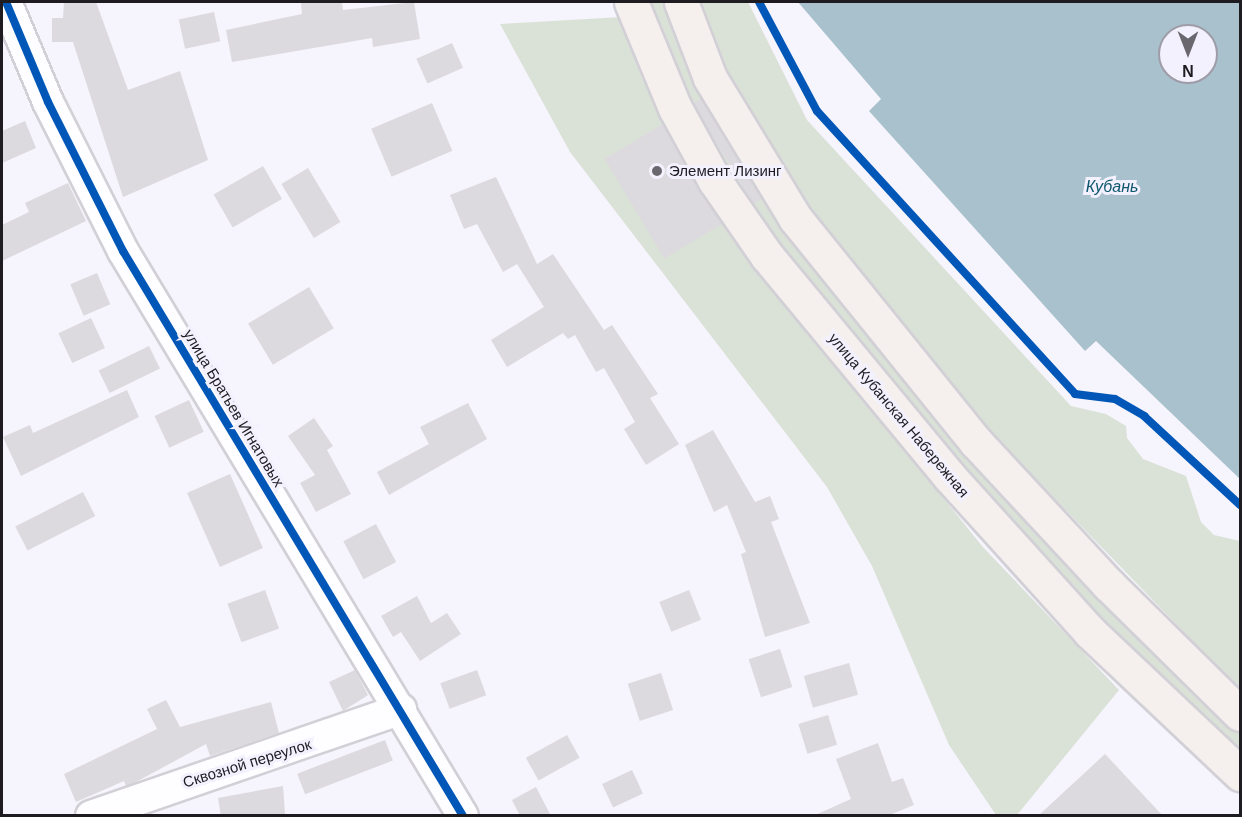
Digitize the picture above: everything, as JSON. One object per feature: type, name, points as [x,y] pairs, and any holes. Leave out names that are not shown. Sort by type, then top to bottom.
[{"type":"main road","name":"улица Кубанская Набережная","points":[[631,2],[681,118],[714,181],[767,256],[949,476],[1090,632],[1240,774]]},
{"type":"main road","points":[[681,2],[714,87],[795,218],[976,442],[1108,584],[1240,714]]},
{"type":"street","name":"улица Братьев Игнатовых","points":[[6,2],[48,102],[123,251],[401,709],[463,816]]},
{"type":"street","name":"Сквозной переулок","points":[[91,816],[401,709]]},
{"type":"shaded area","points":[[648,2],[670,2],[707,105],[782,221],[1240,727],[1240,754],[1118,638],[979,490],[843,329],[701,134]]},
{"type":"shaded area","points":[[699,2],[748,2],[807,120],[1071,406],[1106,414],[1126,426],[1127,438],[1143,459],[1186,476],[1201,522],[1214,535],[1240,541],[1240,690],[986,428],[790,187],[723,70]]},
{"type":"shaded area","points":[[622,17],[691,183],[982,546],[1119,690],[1017,815],[996,815],[949,745],[872,566],[827,487],[570,152],[500,24]]},
{"type":"water","name":"Кубань","points":[[798,2],[1240,2],[1240,479],[1096,341],[1085,351],[869,111],[881,99]]},
{"type":"building","points":[[64,2],[96,2],[128,90],[180,71],[208,160],[123,197],[73,42],[52,42],[52,18],[63,18]]},
{"type":"building","points":[[342,2],[343,10],[414,2],[420,39],[373,47],[372,38],[232,62],[226,30],[302,14],[301,3]]},
{"type":"building","points":[[214,12],[220,41],[185,49],[179,19]]},
{"type":"building","points":[[452,43],[463,68],[427,84],[416,59]]},
{"type":"building","points":[[701,99],[761,199],[754,204],[693,104]]},
{"type":"building","points":[[432,103],[452,151],[392,177],[371,129]]},
{"type":"building","points":[[25,121],[36,148],[2,163],[2,131]]},
{"type":"building","points":[[663,124],[723,223],[664,258],[605,159]]},
{"type":"building","points":[[263,166],[282,199],[233,227],[214,194]]},
{"type":"building","points":[[308,168],[340,222],[314,238],[281,184]]},
{"type":"building","points":[[496,177],[537,264],[553,254],[604,330],[612,325],[658,394],[650,398],[679,444],[646,465],[624,429],[635,422],[604,368],[596,372],[575,335],[568,339],[563,333],[507,367],[491,340],[544,307],[517,264],[503,272],[477,224],[464,229],[450,195]]},
{"type":"building","points":[[68,183],[86,221],[2,261],[2,225],[29,212],[25,203]]},
{"type":"building","points":[[97,273],[110,304],[84,316],[70,284]]},
{"type":"building","points":[[309,287],[334,328],[273,365],[248,324]]},
{"type":"building","points":[[91,318],[105,348],[72,363],[58,333]]},
{"type":"building","points":[[149,346],[160,368],[110,393],[99,371]]},
{"type":"building","points":[[127,390],[139,417],[21,476],[3,437],[30,425],[33,433]]},
{"type":"building","points":[[189,400],[204,432],[169,448],[155,416]]},
{"type":"building","points":[[468,403],[487,439],[389,495],[377,472],[429,444],[420,427]]},
{"type":"building","points":[[314,418],[333,446],[327,450],[351,494],[316,512],[300,483],[315,475],[288,436]]},
{"type":"building","points":[[713,430],[755,502],[770,496],[779,519],[771,522],[810,623],[765,637],[741,554],[746,552],[727,505],[714,512],[685,445]]},
{"type":"building","points":[[230,474],[263,548],[220,567],[187,493]]},
{"type":"building","points":[[83,492],[95,516],[28,551],[15,527]]},
{"type":"building","points":[[376,524],[396,562],[364,579],[343,541]]},
{"type":"building","points":[[265,590],[279,629],[241,642],[227,604]]},
{"type":"building","points":[[689,590],[701,620],[671,632],[659,602]]},
{"type":"building","points":[[417,596],[431,623],[447,613],[461,634],[420,661],[401,632],[393,637],[381,616]]},
{"type":"building","points":[[780,649],[792,687],[761,697],[749,659]]},
{"type":"building","points":[[849,663],[858,695],[813,708],[804,676]]},
{"type":"building","points":[[355,670],[368,695],[343,711],[329,682]]},
{"type":"building","points":[[477,670],[486,695],[450,709],[440,683]]},
{"type":"building","points":[[661,673],[673,710],[640,721],[628,684]]},
{"type":"building","points":[[166,700],[180,727],[271,702],[279,733],[210,756],[206,744],[136,782],[126,786],[124,781],[76,802],[64,774],[157,729],[147,709]]},
{"type":"building","points":[[828,715],[837,745],[807,754],[798,724]]},
{"type":"building","points":[[567,735],[580,758],[538,781],[526,758]]},
{"type":"building","points":[[385,740],[393,761],[305,794],[297,774]]},
{"type":"building","points":[[878,743],[892,782],[903,778],[914,805],[887,816],[813,816],[851,799],[836,759]]},
{"type":"building","points":[[1105,754],[1163,816],[1038,816]]},
{"type":"building","points":[[632,770],[643,794],[613,808],[602,784]]},
{"type":"building","points":[[283,786],[285,814],[221,816],[218,798]]},
{"type":"building","points":[[536,787],[551,816],[520,816],[512,800]]},
{"type":"cycle path","points":[[6,2],[48,102],[123,251],[463,816]]},
{"type":"cycle path","points":[[759,2],[817,111],[1075,394],[1115,399],[1144,416],[1240,505]]},
{"type":"place","name":"Элемент Лизинг","points":[[657,171]]}]
